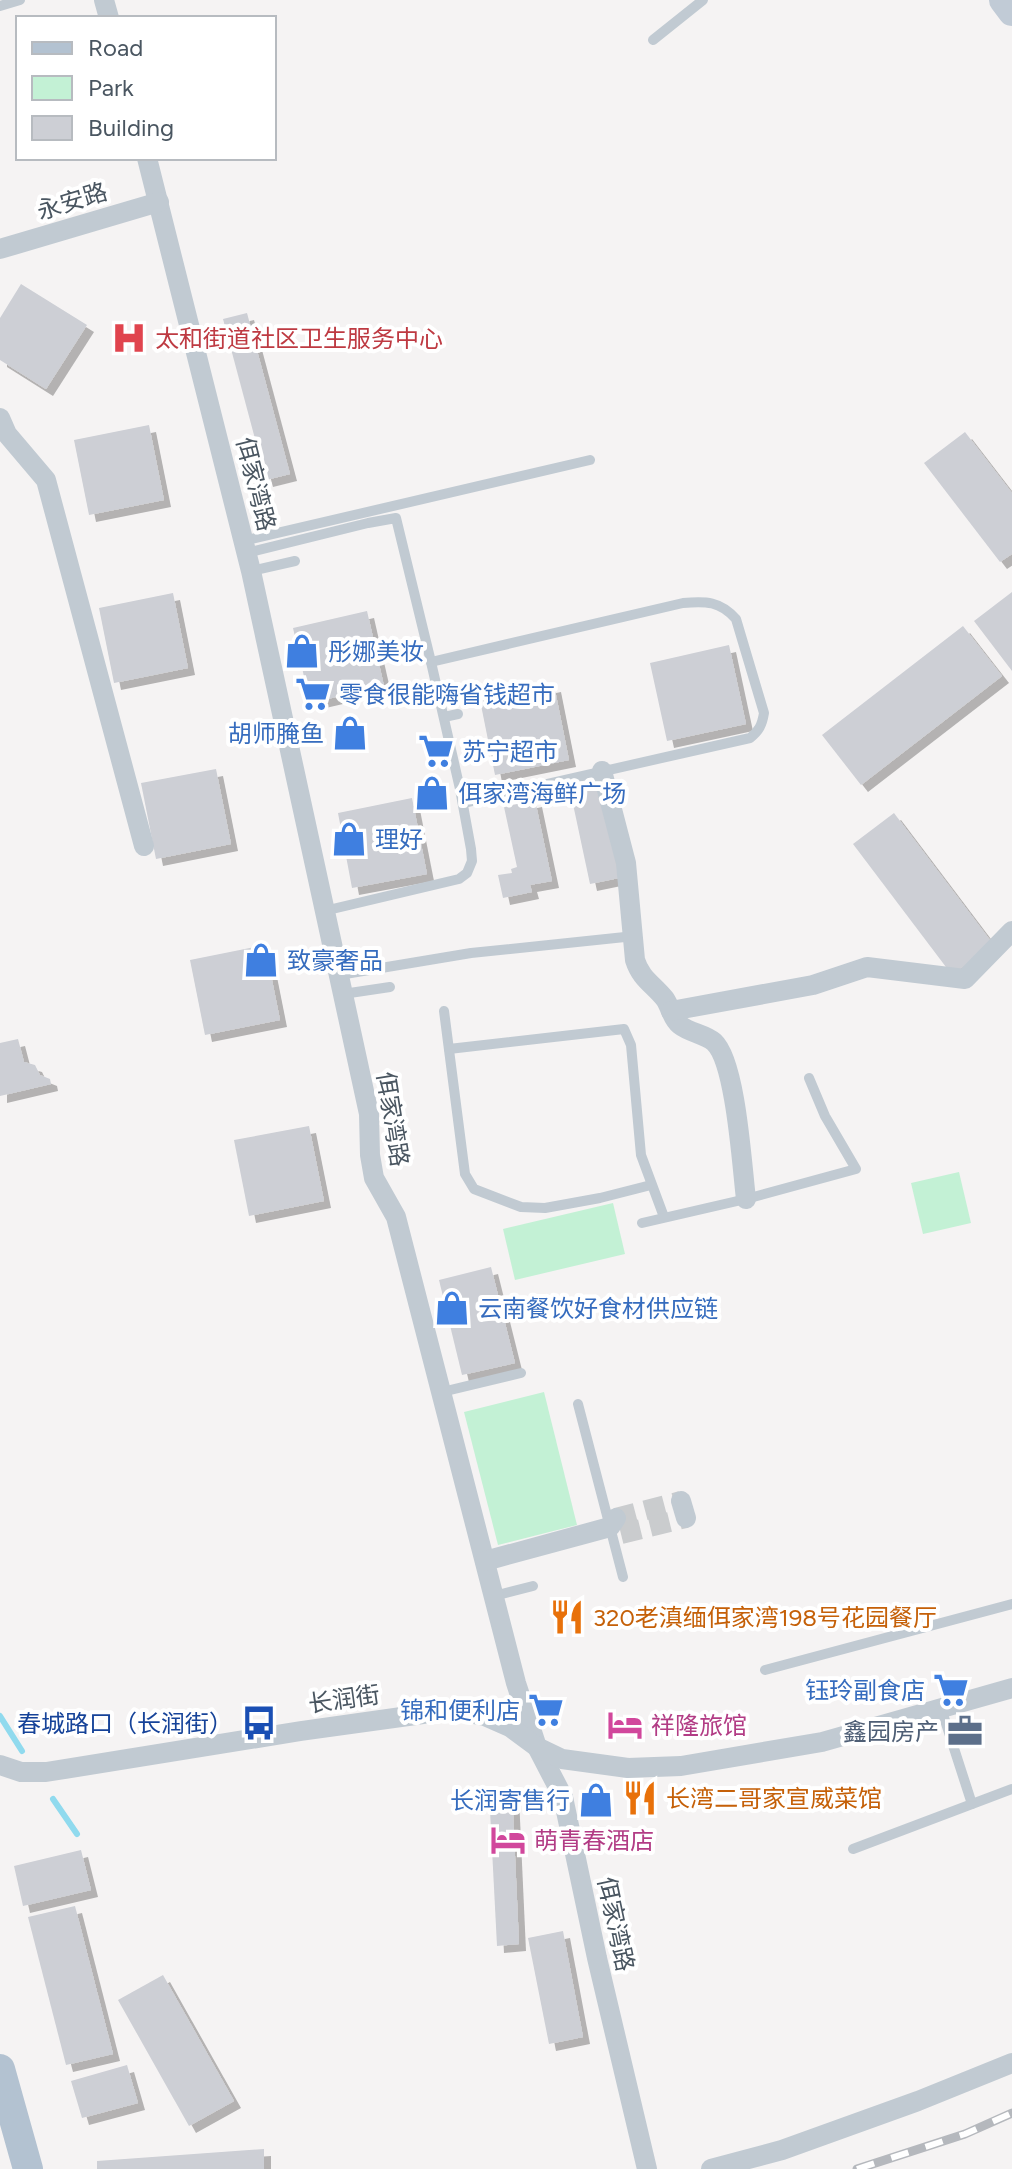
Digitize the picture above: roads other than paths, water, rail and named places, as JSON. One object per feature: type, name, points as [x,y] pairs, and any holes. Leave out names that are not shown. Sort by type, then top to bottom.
[{"type":"main road","points":[[0,2069],[28,2169]]},
{"type":"street","points":[[1003,0],[1012,12]]},
{"type":"street","name":"佴家湾路","points":[[148,160],[246,555],[369,1114],[374,1178],[396,1217],[516,1683],[537,1747],[563,1797],[647,2169]]},
{"type":"street","name":"永安路","points":[[0,249],[159,202]]},
{"type":"street","points":[[0,418],[7,434],[46,480],[144,846]]},
{"type":"street","points":[[602,771],[626,863],[635,960],[639,973],[665,1000],[675,1021],[715,1043],[720,1052],[736,1109],[746,1199]]},
{"type":"street","points":[[671,1011],[813,985],[867,967],[965,979],[1012,931]]},
{"type":"street","points":[[485,1561],[616,1527]]},
{"type":"street","name":"长润街","points":[[0,1765],[21,1772],[46,1772],[301,1731],[430,1713],[462,1712],[485,1716],[510,1727],[537,1747],[562,1759],[628,1768],[681,1766],[822,1742],[1012,1688]]},
{"type":"street","points":[[711,2169],[782,2150],[1012,2063]]},
{"type":"lane","points":[[0,6],[20,0]]},
{"type":"lane","points":[[653,40],[703,0]]},
{"type":"lane","points":[[246,555],[590,460]]},
{"type":"lane","points":[[246,555],[396,518],[463,803],[472,861],[467,873],[459,879],[324,911]]},
{"type":"lane","points":[[246,555],[295,561]]},
{"type":"lane","points":[[431,662],[683,603],[717,604],[736,619],[764,713],[763,724],[750,738],[463,803]]},
{"type":"lane","points":[[444,717],[458,714]]},
{"type":"lane","points":[[341,985],[471,953],[625,937]]},
{"type":"lane","points":[[341,985],[390,987]]},
{"type":"lane","points":[[444,1011],[465,1174],[474,1189],[521,1207],[545,1208],[651,1185]]},
{"type":"lane","points":[[449,1049],[624,1029],[631,1045],[641,1155],[664,1217]]},
{"type":"lane","points":[[642,1223],[856,1169],[825,1116],[809,1078]]},
{"type":"lane","points":[[442,1392],[521,1373]]},
{"type":"lane","points":[[578,1404],[616,1527],[623,1577]]},
{"type":"lane","points":[[494,1596],[533,1586]]},
{"type":"lane","points":[[765,1670],[1012,1604]]},
{"type":"lane","points":[[941,1708],[972,1804]]},
{"type":"lane","points":[[853,1849],[1012,1789]]},
{"type":"waterway","points":[[0,1716],[22,1751]]},
{"type":"waterway","points":[[53,1799],[77,1834]]},
{"type":"tunnel","points":[[616,1518],[681,1501]]},
{"type":"tunnel","points":[[621,1534],[686,1518]]},
{"type":"railway","points":[[857,2169],[965,2134],[1012,2113]]},
{"type":"place","name":"太和街道社区卫生服务中心","points":[[129,338]]},
{"type":"place","name":"彤娜美妆","points":[[302,651]]},
{"type":"place","name":"零食很能嗨省钱超市","points":[[313,694]]},
{"type":"place","name":"胡师腌鱼","points":[[350,733]]},
{"type":"place","name":"苏宁超市","points":[[436,751]]},
{"type":"place","name":"佴家湾海鲜广场","points":[[432,793]]},
{"type":"place","name":"理好","points":[[349,839]]},
{"type":"place","name":"致豪奢品","points":[[261,960]]},
{"type":"place","name":"云南餐饮好食材供应链","points":[[452,1308]]},
{"type":"place","name":"320老滇缅佴家湾198号花园餐厅","points":[[567,1617]]},
{"type":"place","name":"钰玲副食店","points":[[951,1690]]},
{"type":"place","name":"锦和便利店","points":[[546,1710]]},
{"type":"place","name":"春城路口（长润街）","points":[[259,1723]]},
{"type":"place","name":"祥隆旅馆","points":[[625,1725]]},
{"type":"place","name":"鑫园房产","points":[[965,1731]]},
{"type":"place","name":"长湾二哥家宣威菜馆","points":[[640,1798]]},
{"type":"place","name":"长润寄售行","points":[[596,1800]]},
{"type":"place","name":"萌青春酒店","points":[[508,1840]]}]
